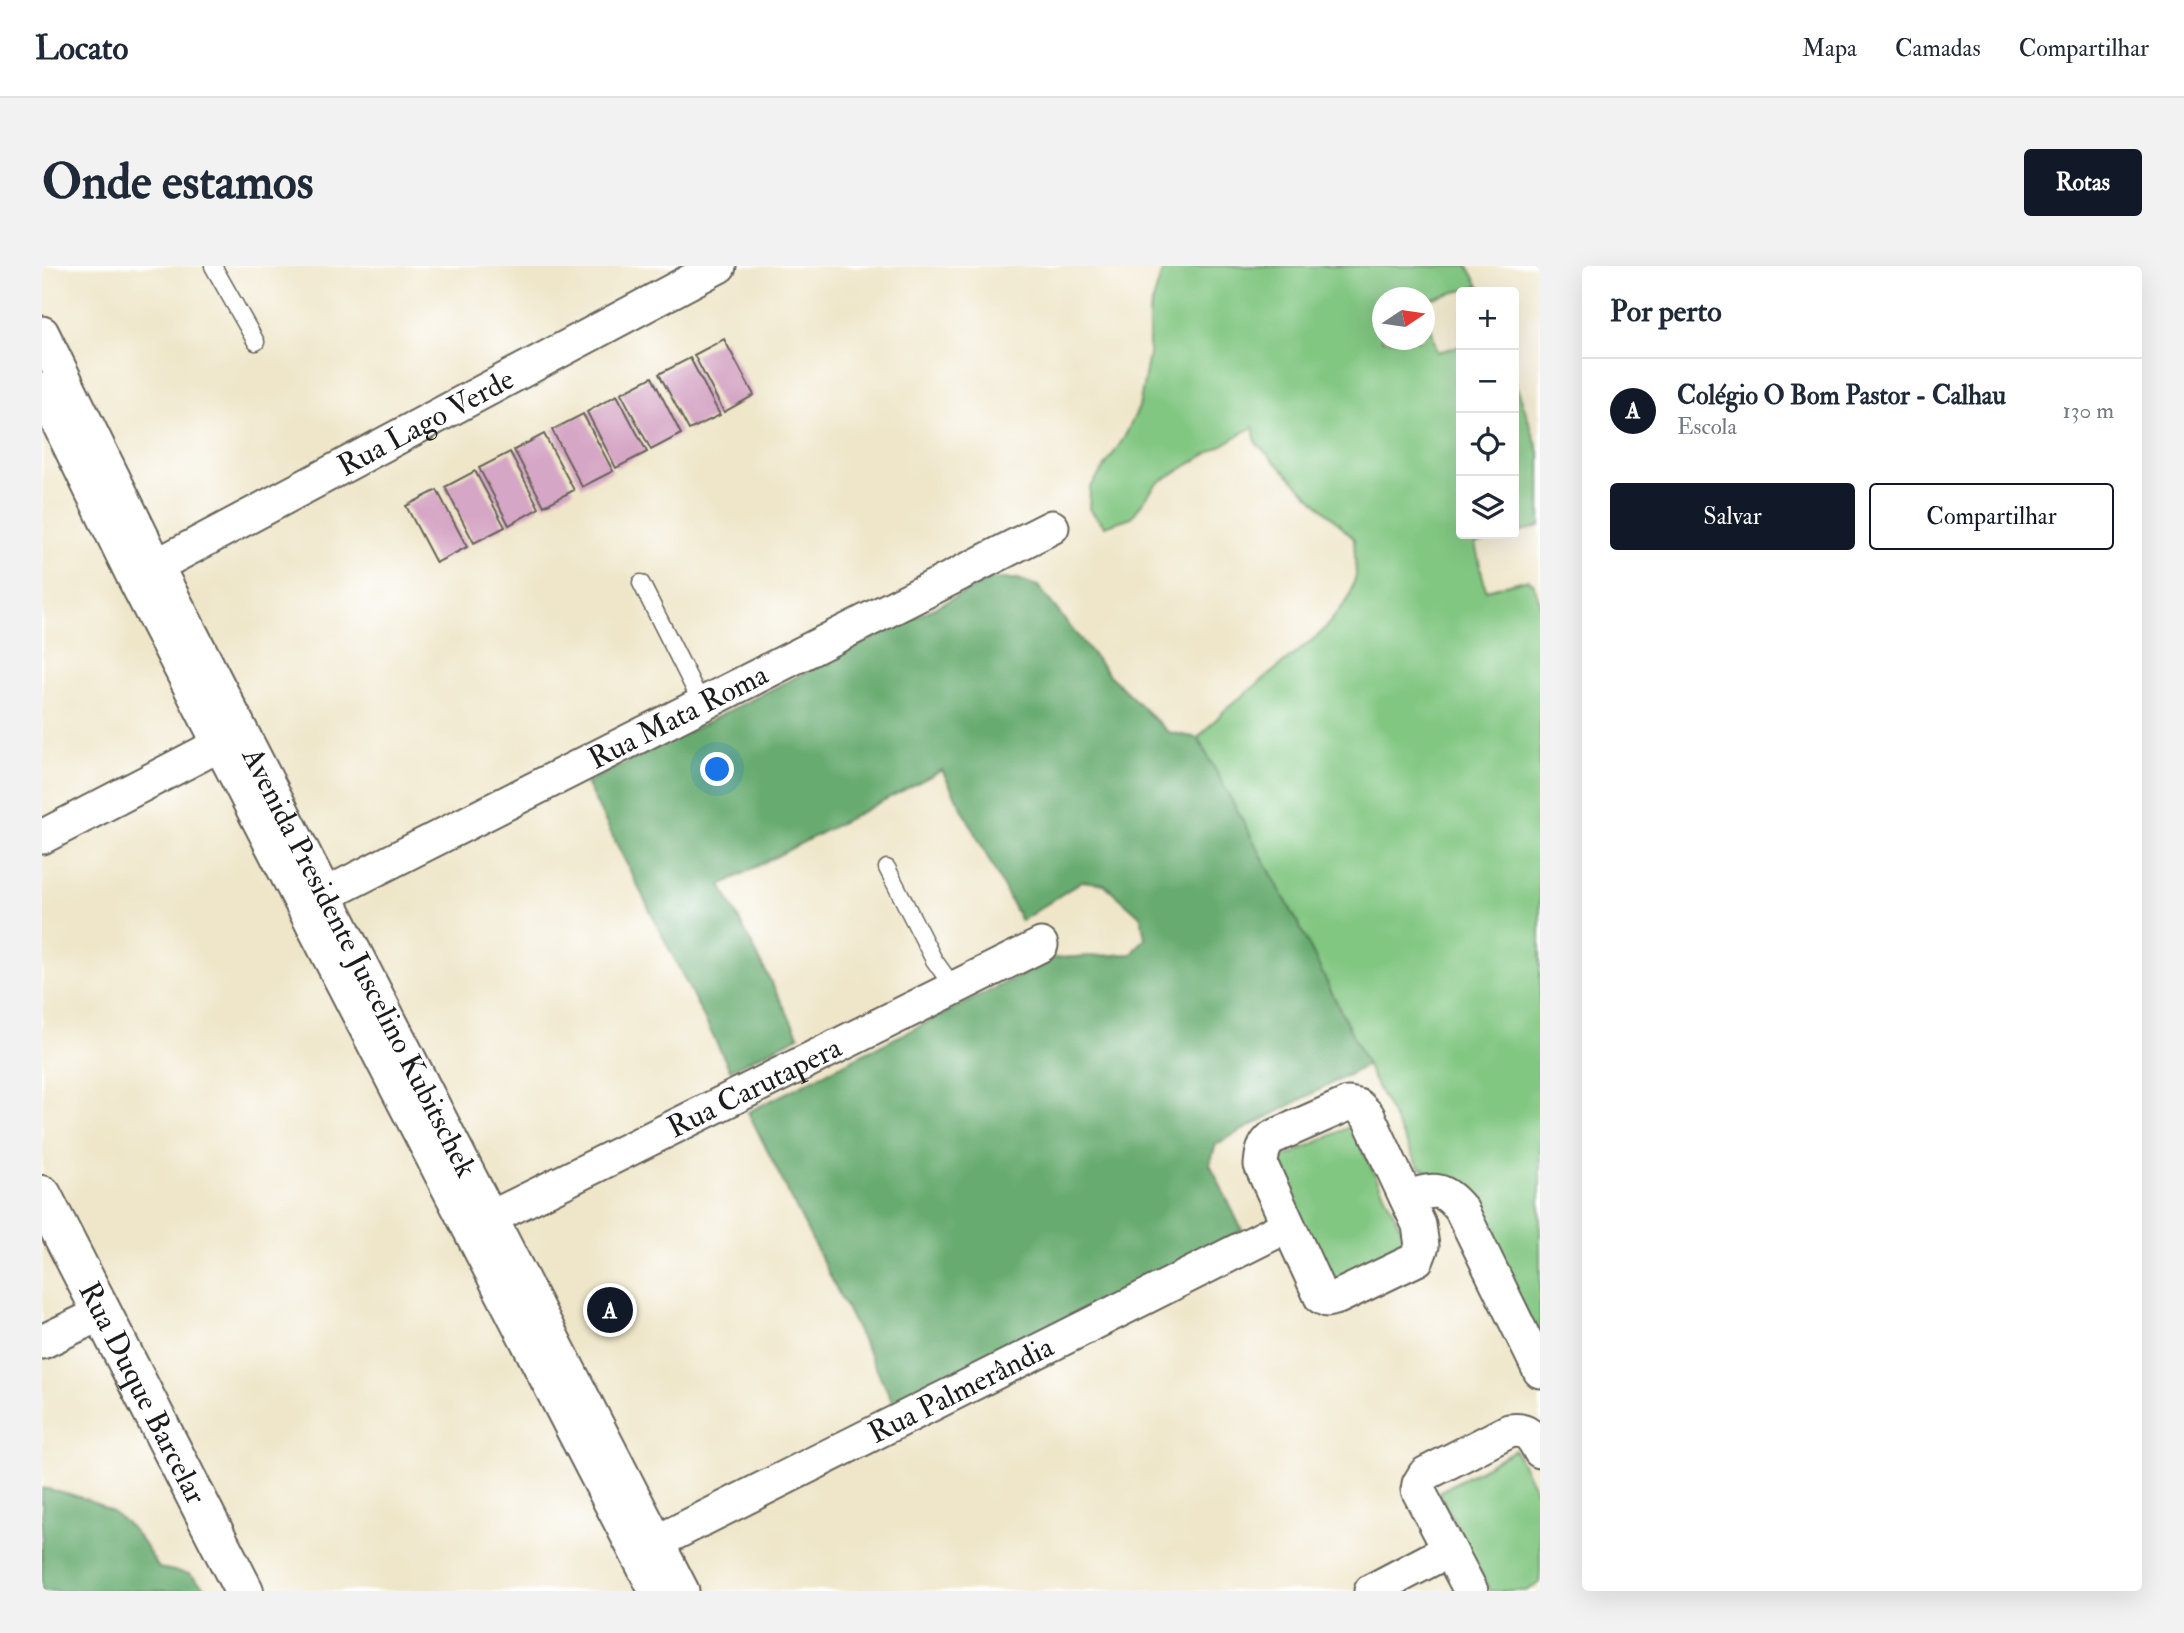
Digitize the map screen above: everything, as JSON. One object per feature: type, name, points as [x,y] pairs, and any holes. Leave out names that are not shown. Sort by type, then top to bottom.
[{"type":"street","name":"Rua Lago Verde","points":[[145,571],[719,266]]},
{"type":"street","name":"Avenida Presidente Juscelino Kubitschek","points":[[42,333],[145,571]]},
{"type":"street","name":"Avenida Presidente Juscelino Kubitschek","points":[[42,389],[145,571],[646,1547],[682,1591]]},
{"type":"street","name":"Rua Mata Roma","points":[[314,901],[1052,527]]},
{"type":"street","points":[[42,836],[231,739]]},
{"type":"street","name":"Rua Carutapera","points":[[480,1223],[1041,945]]},
{"type":"street","points":[[1348,1104],[1358,1106],[1368,1115],[1406,1197],[1422,1234],[1422,1246],[1417,1259],[1327,1300],[1321,1297],[1287,1226],[1261,1165],[1263,1150],[1273,1137],[1348,1104]]},
{"type":"street","points":[[1406,1197],[1432,1191],[1449,1195],[1461,1209],[1540,1371]]},
{"type":"street","name":"Rua Duque Barcelar","points":[[42,1195],[244,1591]]},
{"type":"street","name":"Rua Palmerândia","points":[[646,1547],[1287,1226]]},
{"type":"street","points":[[42,1342],[102,1313]]},
{"type":"street","points":[[1471,1591],[1418,1490],[1419,1483],[1425,1475],[1509,1431],[1525,1430],[1540,1451]]},
{"type":"street","name":"Avenida Presidente Juscelino Kubitschek","points":[[646,1547],[656,1591]]},
{"type":"street","points":[[1371,1591],[1449,1550]]},
{"type":"lane","points":[[213,266],[256,342]]},
{"type":"lane","points":[[641,583],[702,704]]},
{"type":"lane","points":[[887,868],[934,960],[954,988]]},
{"type":"green space","points":[[1167,266],[1468,266],[1479,286],[1456,287],[1456,292],[1435,297],[1435,287],[1372,287],[1372,350],[1435,350],[1435,343],[1437,352],[1456,347],[1456,539],[1493,539],[1475,544],[1486,590],[1529,579],[1533,582],[1540,603],[1540,1347],[1469,1192],[1418,1166],[1198,738],[1225,710],[1322,632],[1349,598],[1356,575],[1354,539],[1256,443],[1253,427],[1156,484],[1132,517],[1105,526],[1089,509],[1090,488],[1124,438],[1139,407],[1149,355],[1149,314],[1161,275]]},
{"type":"green space","points":[[1519,392],[1540,455],[1540,526],[1519,532]]},
{"type":"green space","points":[[991,579],[1018,579],[1038,586],[1109,675],[1168,732],[1198,738],[1299,925],[1367,1065],[1216,1144],[1210,1164],[1242,1230],[894,1404],[748,1112],[1055,958],[1132,954],[1145,938],[1141,917],[1104,884],[1082,881],[1021,921],[942,770],[721,885],[799,1036],[730,1070],[586,783]]},
{"type":"green space","points":[[1351,1126],[1408,1242],[1331,1282],[1273,1163]]},
{"type":"green space","points":[[1515,1450],[1540,1499],[1540,1583],[1526,1591],[1490,1591],[1439,1492]]},
{"type":"green space","points":[[42,1488],[78,1496],[111,1511],[134,1532],[159,1568],[190,1574],[209,1591],[42,1591]]},
{"type":"building","points":[[724,339],[754,395],[724,412],[694,355]]},
{"type":"building","points":[[690,358],[720,415],[689,430],[659,374]]},
{"type":"building","points":[[652,377],[681,434],[651,450],[621,393]]},
{"type":"building","points":[[617,395],[647,452],[616,468],[587,412]]},
{"type":"building","points":[[583,414],[613,471],[582,487],[552,430]]},
{"type":"building","points":[[544,434],[574,490],[544,506],[514,450]]},
{"type":"building","points":[[510,452],[539,508],[509,525],[479,468]]},
{"type":"building","points":[[475,471],[505,527],[474,543],[445,487]]},
{"type":"building","points":[[437,490],[467,547],[436,563],[406,506]]},
{"type":"place","name":"Colégio O Bom Pastor - Calhau","points":[[610,1310]]}]
